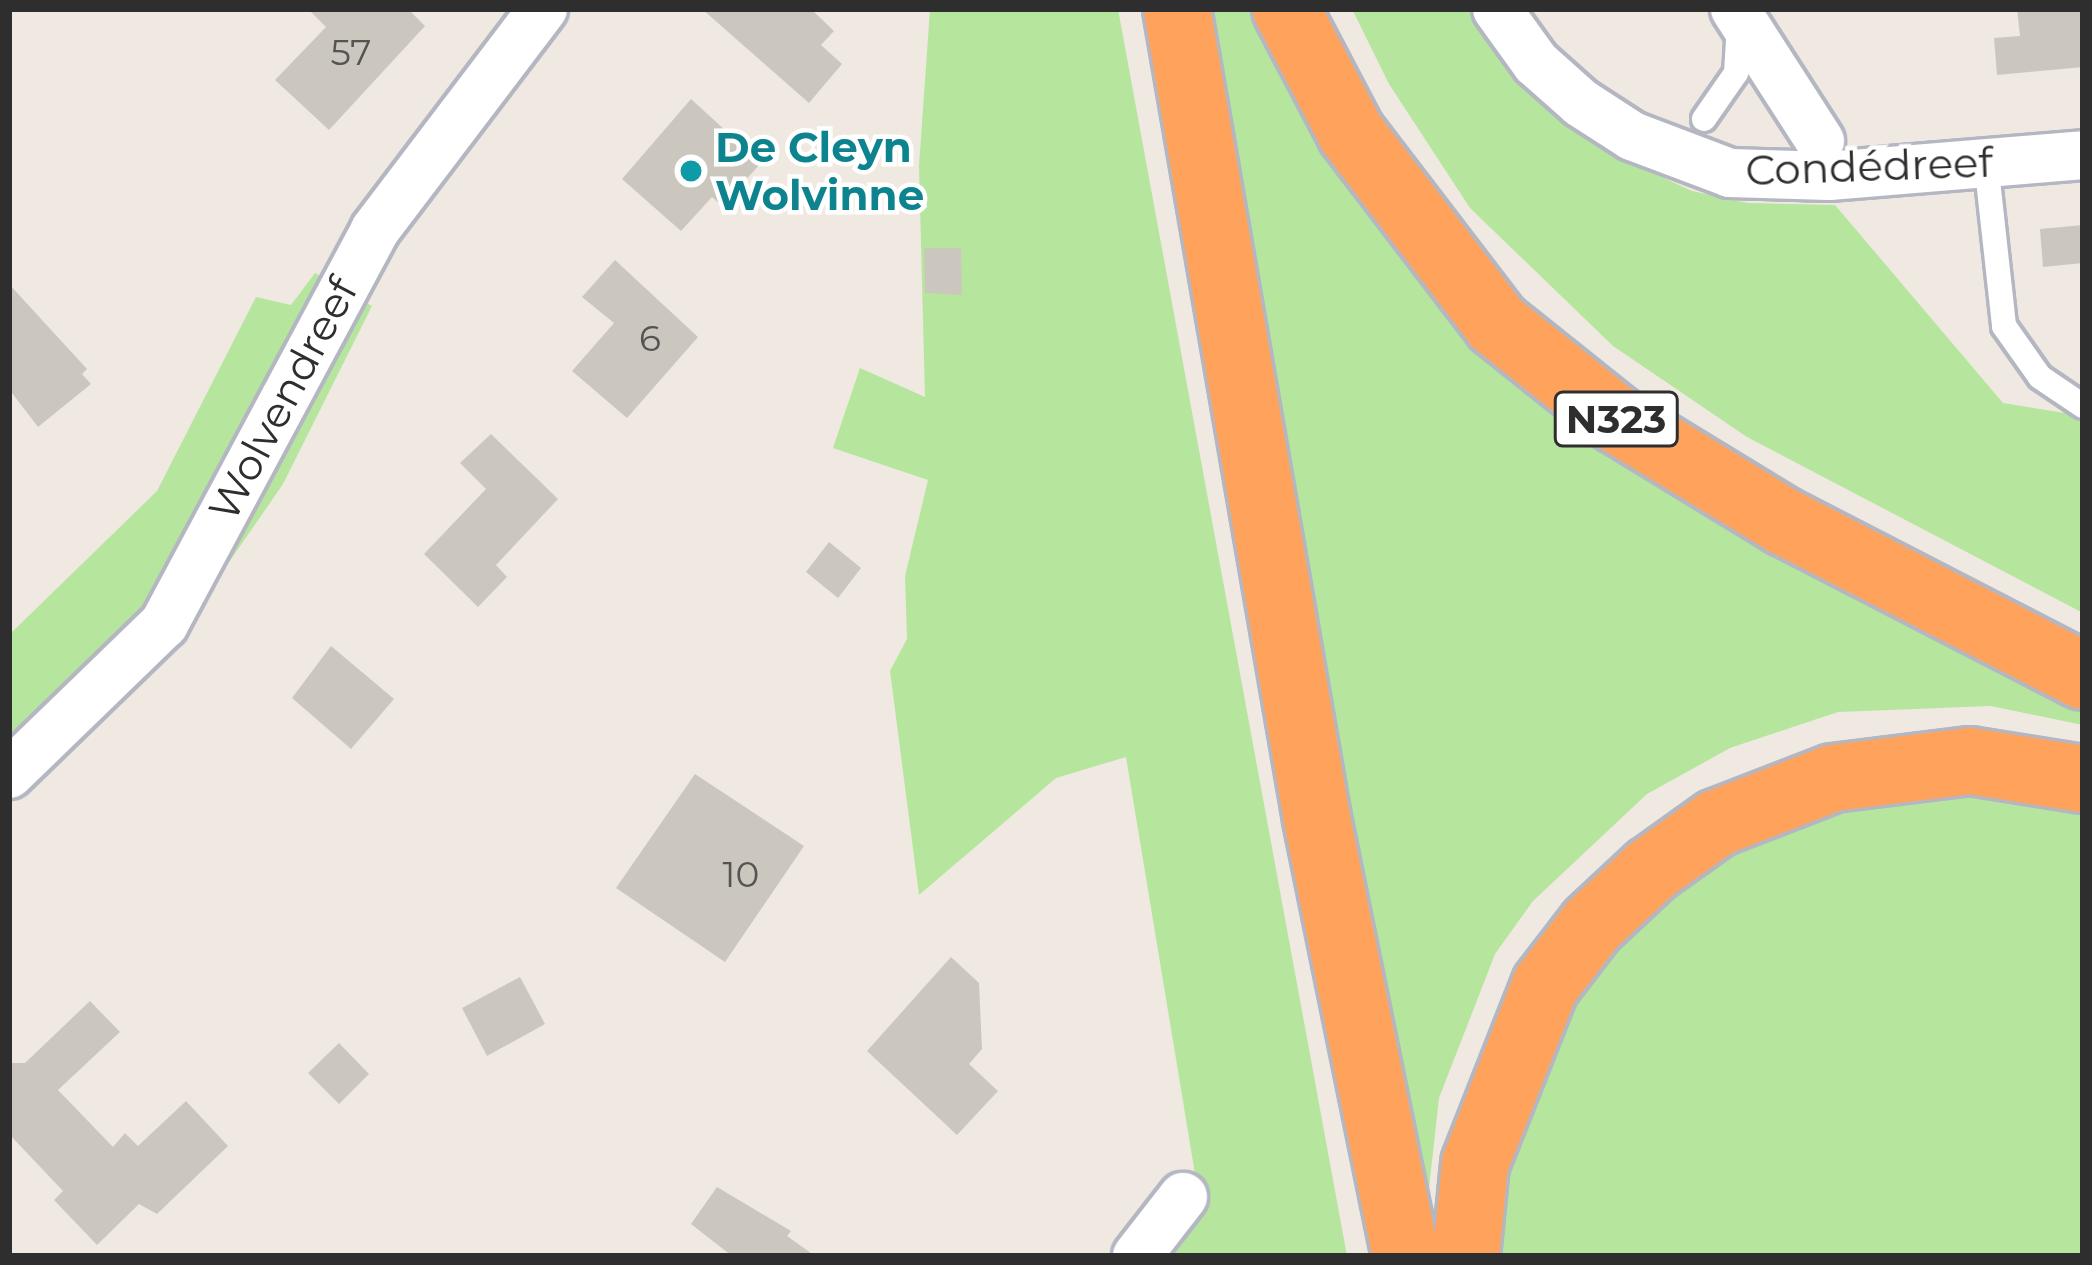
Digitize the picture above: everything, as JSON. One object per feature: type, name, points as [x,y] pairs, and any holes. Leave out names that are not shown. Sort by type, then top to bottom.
[{"type":"highway","points":[[1178,9],[1317,819],[1406,1256]]},
{"type":"highway","name":"N323","points":[[1286,9],[1351,134],[1497,324],[1616,419],[1785,522],[2083,676]]},
{"type":"highway","points":[[1466,1256],[1475,1164],[1545,986],[1592,925],[1651,870],[1718,823],[1833,778],[1970,761],[2083,779]]},
{"type":"street","name":"Condédreef","points":[[1497,9],[1536,63],[1581,103],[1684,159],[1778,176],[2083,155]]},
{"type":"street","name":"Wolvendreef","points":[[9,774],[164,624],[375,230],[538,11]]},
{"type":"street","name":"Condédreef","points":[[1738,12],[1820,141]]},
{"type":"street","points":[[1136,1256],[1183,1197]]},
{"type":"lane","name":"Condédreef","points":[[1704,119],[1736,73],[1738,12]]},
{"type":"lane","points":[[1986,162],[2004,326],[2040,377],[2083,406]]},
{"type":"green space","points":[[930,9],[1118,9],[1347,1256],[1163,1256],[1200,1204],[1126,757],[1056,778],[919,895],[890,671],[907,639],[905,576],[928,480],[833,448],[860,368],[925,397],[919,166]]},
{"type":"green space","points":[[1202,9],[1260,9],[1352,188],[1408,260],[2083,703],[2083,725],[1991,706],[1838,712],[1730,748],[1647,794],[1533,901],[1495,954],[1439,1098],[1422,1251]]},
{"type":"green space","points":[[1352,9],[1475,9],[1530,90],[1601,149],[1692,191],[1748,203],[1835,205],[2003,403],[2083,416],[2083,613],[1747,437],[1613,346],[1470,208],[1389,84]]},
{"type":"green space","points":[[315,273],[372,306],[283,484],[185,626],[9,801],[9,635],[157,491],[256,297],[291,305]]},
{"type":"green space","points":[[1939,787],[2083,803],[2083,1256],[1496,1256],[1510,1151],[1571,999],[1613,942],[1752,834],[1824,809]]},
{"type":"building","points":[[308,9],[408,9],[425,26],[329,130],[275,80],[326,27]]},
{"type":"building","points":[[702,9],[811,9],[834,31],[821,45],[842,64],[809,103]]},
{"type":"building","points":[[2017,9],[2083,9],[2083,67],[1997,75],[1994,38],[2020,36]]},
{"type":"building","name":"De Cleyn Wolvinne","points":[[691,99],[761,163],[722,206],[712,197],[681,231],[622,179]]},
{"type":"building","points":[[2083,225],[2083,263],[2043,267],[2040,229]]},
{"type":"building","points":[[924,248],[961,248],[962,295],[925,293]]},
{"type":"building","points":[[615,260],[698,337],[627,418],[572,371],[614,323],[582,297]]},
{"type":"building","points":[[9,284],[87,369],[82,374],[91,384],[38,427],[9,389]]},
{"type":"building","points":[[491,434],[558,499],[496,565],[507,577],[478,607],[424,554],[486,489],[460,463]]},
{"type":"building","points":[[829,542],[861,568],[838,598],[806,572]]},
{"type":"building","points":[[331,646],[394,699],[351,749],[292,698]]},
{"type":"building","points":[[695,774],[804,846],[725,962],[616,888]]},
{"type":"building","points":[[951,957],[979,983],[982,1049],[969,1064],[998,1091],[957,1135],[867,1051]]},
{"type":"building","points":[[520,977],[545,1024],[487,1056],[462,1008]]},
{"type":"building","points":[[90,1001],[120,1032],[58,1090],[113,1147],[125,1133],[138,1146],[186,1101],[228,1146],[157,1214],[139,1204],[97,1245],[54,1200],[63,1191],[9,1134],[9,1063],[25,1063]]},
{"type":"building","points":[[339,1043],[369,1074],[339,1104],[308,1073]]},
{"type":"building","points":[[717,1187],[791,1231],[787,1236],[815,1256],[732,1256],[691,1224]]},
{"type":"place","name":"De Cleyn Wolvinne","points":[[691,171]]}]
